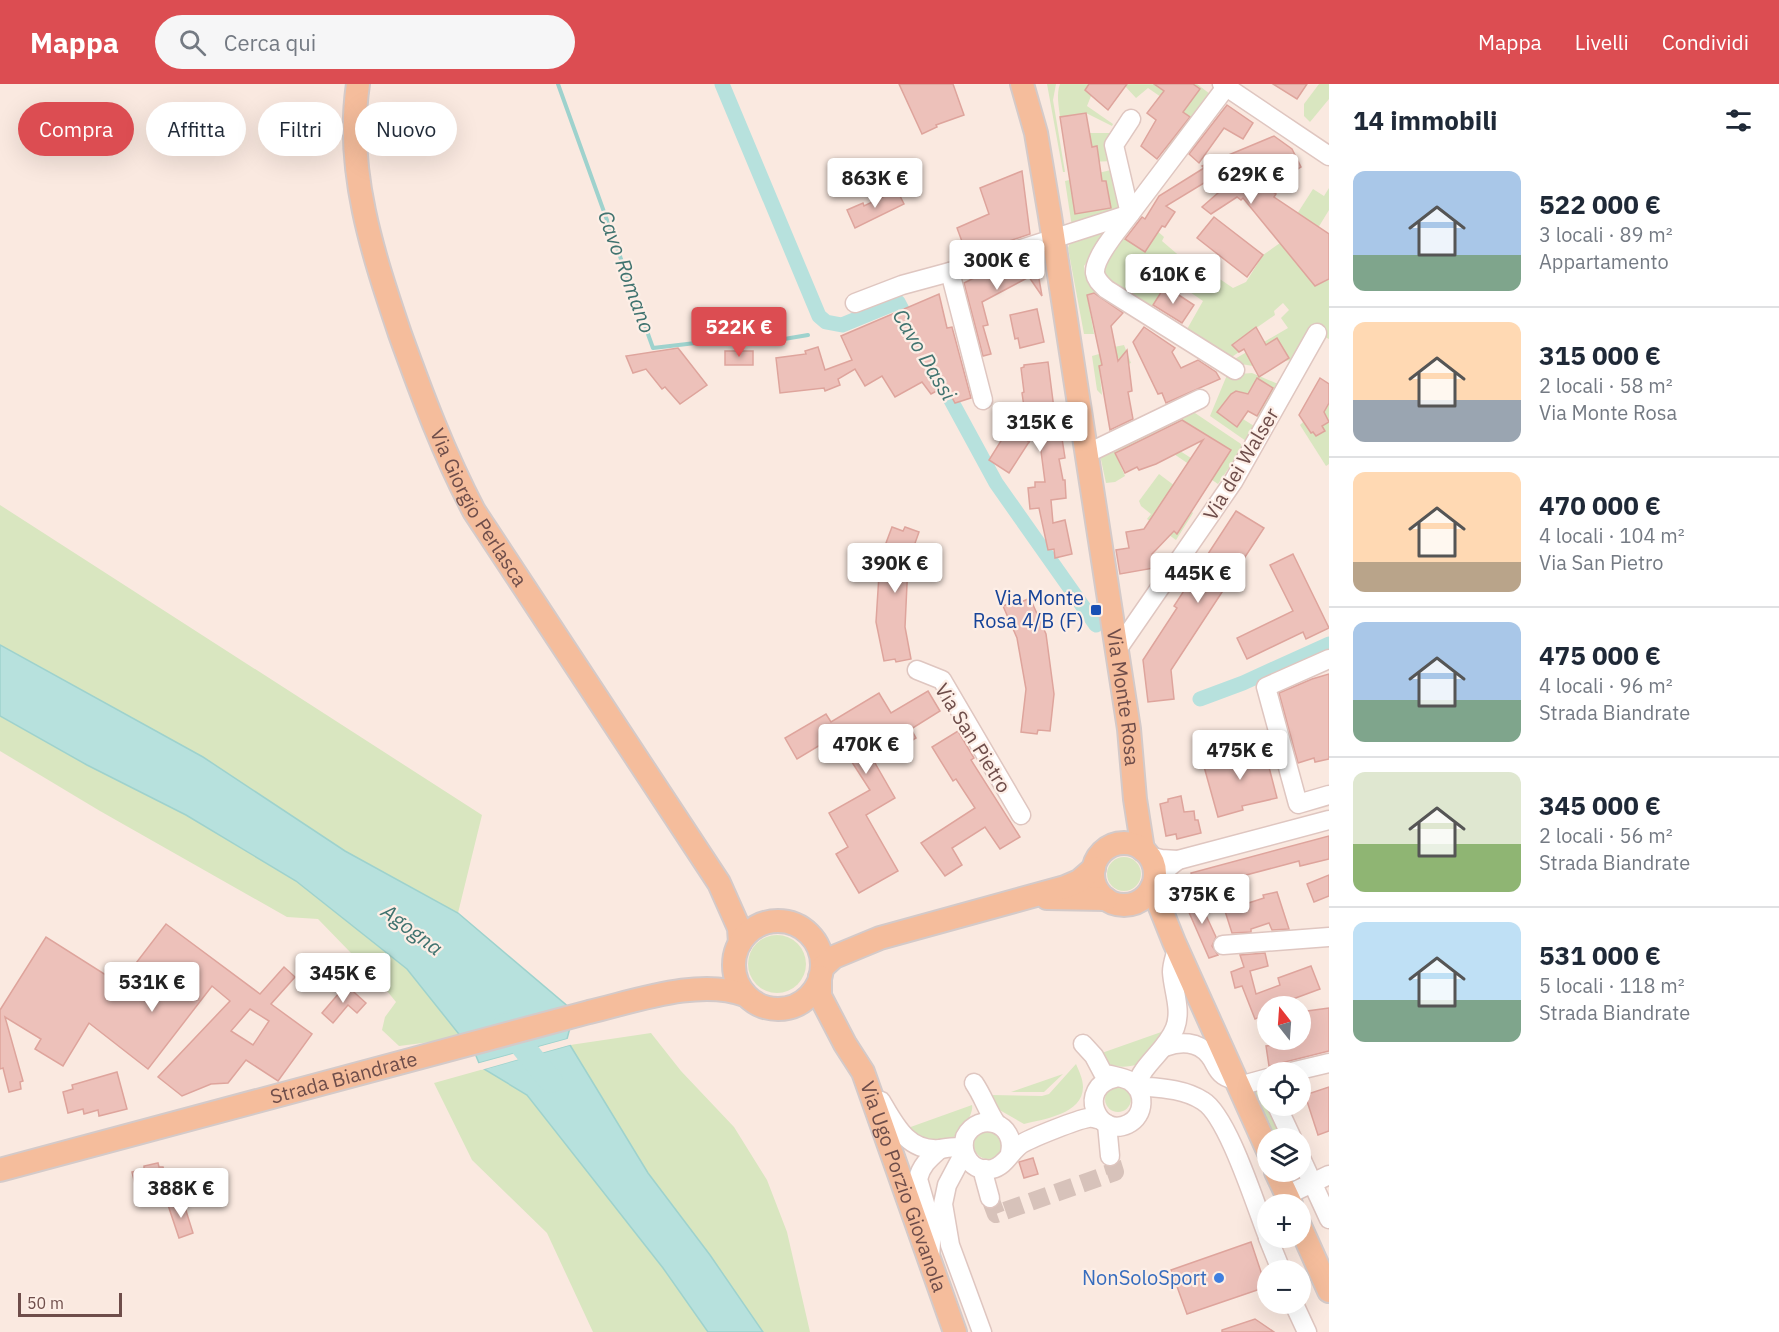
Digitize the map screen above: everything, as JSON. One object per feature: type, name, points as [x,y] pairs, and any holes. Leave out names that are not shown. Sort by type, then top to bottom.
[{"type":"main road","name":"Via Giorgio Perlasca","points":[[358,84],[356,148],[364,216],[378,268],[415,376],[451,467],[474,511],[719,884],[739,928],[737,951]]},
{"type":"main road","name":"Via Monte Rosa","points":[[1022,84],[1036,133],[1053,238],[1129,729],[1135,799],[1146,853]]},
{"type":"main road","name":"Via Monte Rosa","points":[[1036,84],[1036,133]]},
{"type":"main road","name":"Via Monte Rosa","points":[[1113,846],[1135,799]]},
{"type":"main road","points":[[880,938],[868,936],[823,939],[810,935],[787,922],[773,922],[754,928],[737,951],[736,978],[745,995],[763,1007],[785,1009],[807,998],[815,988],[821,973],[834,957],[880,938],[1030,898],[1079,881],[1094,868],[1101,854],[1113,846],[1129,844],[1146,853],[1155,871],[1153,883],[1140,900],[1115,902],[1030,898]]},
{"type":"main road","points":[[1094,868],[1095,885],[1115,902],[1141,915],[1175,946]]},
{"type":"main road","points":[[1153,883],[1175,946],[1257,1128]]},
{"type":"main road","name":"Via Giorgio Perlasca","points":[[719,884],[743,906],[773,922]]},
{"type":"main road","points":[[810,935],[820,956],[821,973]]},
{"type":"main road","name":"Strada Biandrate","points":[[689,990],[717,974],[737,951]]},
{"type":"main road","name":"Via Ugo Porzio Giovanola","points":[[821,973],[820,996],[844,1044],[863,1072],[955,1332]]},
{"type":"main road","name":"Strada Biandrate","points":[[0,1170],[589,1012],[689,990],[729,989],[745,995]]},
{"type":"main road","name":"Via Ugo Porzio Giovanola","points":[[785,1009],[818,1020],[844,1044]]},
{"type":"main road","points":[[1310,1248],[1329,1291]]},
{"type":"street","points":[[1235,370],[1106,289],[1098,281],[1095,272],[1099,257],[1224,85],[1329,156]]},
{"type":"street","points":[[1130,214],[1114,145],[1131,119]]},
{"type":"street","points":[[855,303],[902,285],[950,272],[1130,214]]},
{"type":"street","points":[[950,272],[982,400]]},
{"type":"street","name":"Via dei Walser","points":[[1117,650],[1233,482],[1317,333]]},
{"type":"street","points":[[1086,454],[1200,399]]},
{"type":"street","points":[[1329,659],[1266,687],[1298,804],[1329,795]]},
{"type":"street","name":"Via San Pietro","points":[[917,670],[942,680],[1021,815]]},
{"type":"street","points":[[1146,853],[1161,859],[1178,860],[1329,820]]},
{"type":"street","points":[[1153,883],[1178,860]]},
{"type":"street","points":[[1223,945],[1329,937]]},
{"type":"street","points":[[982,1332],[950,1245],[943,1204],[947,1185],[964,1150],[967,1132],[982,1122],[1026,1135],[1085,1111],[1103,1082],[1128,1079],[1165,1047],[1176,1026],[1178,1010],[1172,974],[1175,946]]},
{"type":"street","points":[[1165,1047],[1188,1042],[1210,1055],[1217,1070],[1237,1084],[1257,1082]]},
{"type":"street","points":[[1110,1156],[1104,1122],[1094,1108],[1093,1079],[1084,1060],[1083,1044],[1094,1056],[1103,1073],[1181,1091],[1203,1101],[1215,1113],[1227,1133],[1257,1209]]},
{"type":"street","points":[[1311,1067],[1329,1063]]},
{"type":"street","points":[[863,1072],[904,1138],[917,1147],[940,1149],[950,1146],[964,1150],[971,1163],[985,1169],[1000,1165],[1023,1143],[1090,1117],[1121,1126],[1135,1119],[1139,1113],[1142,1098],[1128,1079]]},
{"type":"street","points":[[976,1125],[980,1113],[974,1083],[983,1096],[988,1111],[1011,1142],[1010,1153]]},
{"type":"street","points":[[930,1260],[932,1228],[918,1179],[927,1161],[940,1149]]},
{"type":"street","points":[[985,1169],[984,1176],[990,1198]]},
{"type":"street","points":[[1298,1194],[1321,1179],[1329,1219]]},
{"type":"street","points":[[1298,1314],[1306,1332]]},
{"type":"green space","points":[[1047,84],[1056,84],[1053,100],[1065,172],[1063,172]]},
{"type":"green space","points":[[1060,84],[1197,84],[1210,94],[1166,155],[1165,149],[1190,117],[1148,88],[1136,98],[1125,86],[1091,96],[1087,106],[1113,124],[1112,126],[1086,113],[1060,117],[1058,96]]},
{"type":"green space","points":[[1319,84],[1329,84],[1329,99],[1310,122],[1304,116],[1304,104]]},
{"type":"green space","points":[[1078,133],[1111,133],[1109,141],[1113,161],[1067,163]]},
{"type":"green space","points":[[1115,169],[1120,208],[1072,227],[1065,181]]},
{"type":"green space","points":[[1329,188],[1329,210],[1318,228],[1297,214],[1313,189],[1324,196]]},
{"type":"green space","points":[[1155,229],[1164,237],[1162,241],[1190,265],[1199,265],[1233,288],[1246,282],[1263,255],[1280,243],[1315,286],[1329,279],[1329,339],[1317,333],[1303,358],[1253,366],[1235,363],[1233,360],[1288,328],[1281,318],[1289,310],[1283,303],[1274,311],[1275,315],[1232,345],[1239,352],[1229,359],[1186,331],[1203,301],[1171,279],[1152,307],[1106,279],[1103,262],[1122,237],[1145,252],[1154,238]]},
{"type":"green space","points":[[1103,230],[1107,233],[1084,266],[1085,274],[1099,293],[1087,295],[1094,334],[1084,334],[1068,248],[1070,243]]},
{"type":"green space","points":[[1124,345],[1131,363],[1125,365],[1123,358],[1106,360],[1106,365],[1099,366],[1102,395],[1097,390],[1092,356],[1099,354],[1099,350]]},
{"type":"green space","points":[[1252,373],[1278,384],[1260,418],[1248,411],[1243,419],[1254,426],[1246,441],[1210,416],[1227,375]]},
{"type":"green space","points":[[1329,397],[1329,464],[1326,466],[1300,425]]},
{"type":"green space","points":[[1192,411],[1241,444],[1241,450],[1218,484],[1174,454],[1180,451],[1216,474],[1231,450],[1182,420],[1115,453],[1125,476],[1115,482],[1106,483],[1100,455]]},
{"type":"green space","points":[[1159,474],[1175,486],[1153,517],[1177,534],[1193,513],[1176,540],[1147,519],[1151,514],[1141,506],[1139,501]]},
{"type":"green space","points":[[0,505],[482,815],[458,913],[345,851],[203,757],[0,645]]},
{"type":"green space","points":[[0,716],[87,765],[186,815],[296,881],[407,969],[462,1038],[399,1046],[382,1030],[385,1017],[396,1002],[318,919],[287,917],[100,811],[0,751]]},
{"type":"green space","points":[[1124,857],[1136,862],[1141,874],[1136,886],[1124,891],[1112,886],[1107,874],[1112,862]]},
{"type":"green space","points":[[771,935],[783,935],[798,943],[806,958],[806,970],[798,985],[783,993],[771,993],[756,985],[748,970],[748,958],[756,943]]},
{"type":"green space","points":[[1167,1030],[1139,1064],[1127,1067],[1111,1065],[1096,1055]]},
{"type":"green space","points":[[651,1033],[681,1071],[734,1127],[767,1180],[787,1232],[810,1332],[763,1332],[710,1255],[648,1173],[570,1045]]},
{"type":"green space","points":[[1076,1064],[1082,1078],[1081,1096],[1077,1103],[1061,1114],[1024,1124],[996,1108],[991,1095],[1042,1096],[1049,1094]]},
{"type":"green space","points":[[484,1069],[527,1095],[663,1268],[708,1332],[593,1332],[547,1233],[472,1160],[434,1083]]},
{"type":"green space","points":[[1063,1074],[1044,1092],[1011,1092]]},
{"type":"green space","points":[[1118,1086],[1127,1090],[1131,1099],[1127,1108],[1118,1112],[1109,1108],[1105,1099],[1109,1090]]},
{"type":"green space","points":[[972,1105],[966,1123],[956,1136],[948,1140],[933,1144],[905,1129]]},
{"type":"green space","points":[[1265,1116],[1272,1116],[1278,1128],[1270,1128]]},
{"type":"green space","points":[[988,1131],[998,1135],[1002,1145],[998,1155],[988,1159],[978,1155],[974,1145],[978,1135]]},
{"type":"water","points":[[0,645],[203,757],[345,851],[458,913],[571,1009],[462,1038],[407,969],[296,881],[186,815],[87,765],[0,716]]},
{"type":"water","points":[[571,1024],[567,1039],[479,1063],[474,1051]]},
{"type":"water","points":[[570,1045],[648,1173],[710,1255],[763,1332],[708,1332],[663,1268],[527,1095],[484,1069]]},
{"type":"pier","points":[[571,1038],[568,1042],[480,1066],[476,1064]]},
{"type":"pier","points":[[569,1042],[573,1044],[481,1070],[483,1066]]},
{"type":"building","points":[[899,84],[953,84],[964,115],[936,125],[937,127],[922,134]]},
{"type":"building","points":[[1089,84],[1127,84],[1108,110],[1085,90]]},
{"type":"building","points":[[1154,84],[1193,84],[1200,89],[1183,112],[1190,117],[1157,159],[1141,146],[1156,120],[1147,113],[1164,91]]},
{"type":"building","points":[[1273,84],[1307,84],[1297,99]]},
{"type":"building","points":[[1227,105],[1253,123],[1243,139],[1224,128],[1199,163],[1189,154]]},
{"type":"building","points":[[1086,113],[1092,147],[1097,146],[1102,181],[1106,181],[1111,208],[1075,214],[1060,117]]},
{"type":"building","points":[[1274,136],[1292,149],[1301,167],[1267,188],[1276,194],[1274,197],[1329,234],[1329,279],[1315,286],[1243,198],[1241,200],[1237,197],[1211,214],[1202,207],[1250,165],[1245,158],[1166,206],[1175,212],[1165,227],[1162,226],[1145,252],[1125,239],[1142,217],[1145,219],[1159,196],[1204,168],[1202,166]]},
{"type":"building","points":[[1022,171],[1030,234],[967,255],[957,228],[989,214],[980,188]]},
{"type":"building","points":[[897,190],[904,204],[855,228],[847,210],[863,203],[864,206]]},
{"type":"building","points":[[1214,217],[1263,255],[1247,277],[1197,238]]},
{"type":"building","points":[[1035,256],[1042,296],[1029,277],[982,302],[988,325],[983,326],[991,354],[983,356],[964,283],[976,276]]},
{"type":"building","points":[[1165,286],[1194,305],[1182,323],[1153,305]]},
{"type":"building","points":[[1094,293],[1123,313],[1111,326],[1118,361],[1127,350],[1132,391],[1128,392],[1133,419],[1110,430],[1099,366],[1102,365],[1087,295]]},
{"type":"building","points":[[939,294],[947,328],[952,327],[971,398],[955,403],[946,386],[931,394],[922,382],[895,397],[882,376],[865,386],[855,369],[838,379],[840,385],[825,391],[824,388],[780,393],[776,358],[806,354],[805,351],[818,347],[825,370],[852,360],[841,336]]},
{"type":"building","points":[[1037,309],[1044,342],[1020,348],[1018,338],[1015,339],[1010,315]]},
{"type":"building","points":[[1144,327],[1175,348],[1172,352],[1181,368],[1198,360],[1216,372],[1220,379],[1166,403],[1162,393],[1158,394],[1133,342]]},
{"type":"building","points":[[1256,327],[1266,345],[1277,338],[1289,358],[1259,377],[1244,349],[1239,352],[1232,345]]},
{"type":"building","points":[[678,348],[707,385],[680,404],[665,387],[662,389],[646,369],[633,373],[626,356]]},
{"type":"building","points":[[725,351],[753,351],[753,365],[725,365]]},
{"type":"building","points":[[1048,362],[1057,432],[1061,432],[1065,458],[1059,459],[1063,480],[1065,480],[1066,498],[1051,500],[1053,523],[1065,520],[1072,554],[1055,558],[1054,549],[1048,550],[1039,508],[1030,509],[1028,488],[1035,487],[1035,482],[1045,482],[1038,428],[1029,442],[1021,368],[1024,365]]},
{"type":"building","points":[[1257,378],[1273,388],[1257,416],[1248,411],[1237,427],[1217,412],[1236,391],[1248,394]]},
{"type":"building","points":[[1320,378],[1329,384],[1329,403],[1324,412],[1329,422],[1322,426],[1325,431],[1316,436],[1313,432],[1311,433],[1299,415]]},
{"type":"building","points":[[1182,420],[1231,450],[1177,534],[1174,531],[1152,554],[1154,568],[1120,574],[1116,550],[1129,548],[1126,532],[1144,529],[1203,440],[1156,464],[1139,470],[1137,467],[1125,473],[1115,453]]},
{"type":"building","points":[[1009,428],[1029,442],[1009,473],[989,460]]},
{"type":"building","points":[[1236,511],[1264,528],[1171,670],[1174,699],[1148,702],[1143,660],[1177,608],[1174,606]]},
{"type":"building","points":[[892,527],[903,531],[905,527],[919,532],[908,563],[905,627],[911,659],[896,662],[895,659],[884,661],[876,622],[880,559]]},
{"type":"building","points":[[1293,554],[1329,628],[1306,639],[1303,632],[1247,659],[1237,638],[1293,611],[1270,565]]},
{"type":"building","points":[[1030,598],[1046,634],[1054,694],[1050,731],[1038,730],[1037,734],[1021,732],[1026,689],[1017,638],[1003,606]]},
{"type":"building","points":[[1329,674],[1329,759],[1315,762],[1314,758],[1298,763],[1279,693]]},
{"type":"building","points":[[928,691],[940,711],[911,729],[916,738],[875,763],[895,798],[866,815],[898,871],[859,893],[836,854],[848,847],[829,813],[870,790],[835,736],[797,759],[785,738],[826,714],[831,722],[879,693],[891,713]]},
{"type":"building","points":[[958,731],[974,758],[971,760],[1020,837],[1000,849],[985,827],[952,848],[962,865],[945,876],[921,843],[975,808],[956,779],[953,781],[932,747]]},
{"type":"building","points":[[1264,748],[1277,798],[1242,806],[1243,810],[1218,817],[1203,763]]},
{"type":"building","points":[[1181,796],[1184,812],[1194,811],[1201,833],[1177,839],[1176,834],[1166,836],[1160,804],[1168,802],[1168,799]]},
{"type":"building","points":[[1329,836],[1329,859],[1300,866],[1299,861],[1231,879],[1239,906],[1264,898],[1263,895],[1277,892],[1289,929],[1272,930],[1269,923],[1251,929],[1251,932],[1232,933],[1216,883],[1195,888],[1191,873]]},
{"type":"building","points":[[1329,875],[1329,896],[1314,902],[1307,884]]},
{"type":"building","points":[[1197,896],[1216,937],[1212,946],[1218,955],[1209,958],[1184,901]]},
{"type":"building","points":[[166,924],[260,994],[284,967],[295,977],[271,1004],[312,1034],[278,1081],[246,1060],[228,1083],[211,1084],[182,1096],[158,1077],[230,1001],[212,986],[148,1069],[89,1023],[63,1066],[35,1049],[41,1039],[5,1017],[23,1081],[20,1082],[21,1089],[9,1092],[3,1068],[0,1069],[0,1010],[46,937],[120,984]],"holes":[[[250,1009],[269,1021],[253,1045],[231,1031]]]},
{"type":"building","points":[[1265,953],[1268,966],[1250,971],[1256,994],[1280,985],[1278,978],[1311,966],[1320,989],[1301,996],[1257,996],[1257,1018],[1255,1019],[1242,986],[1235,988],[1231,972],[1244,967],[1240,955]]},
{"type":"building","points":[[346,985],[366,1003],[357,1013],[348,1005],[333,1023],[322,1013]]},
{"type":"building","points":[[1329,1008],[1329,1051],[1285,1062],[1268,1062],[1267,1050],[1311,1050],[1311,1010]]},
{"type":"building","points":[[117,1072],[127,1109],[99,1116],[98,1110],[84,1114],[83,1109],[68,1113],[63,1092],[73,1089],[72,1085]]},
{"type":"building","points":[[1329,1087],[1329,1131],[1318,1135],[1311,1113],[1311,1093]]},
{"type":"building","points":[[1033,1158],[1038,1174],[1024,1178],[1019,1162]]},
{"type":"building","points":[[158,1163],[159,1167],[163,1167],[169,1191],[142,1196],[141,1192],[137,1192],[132,1172]]},
{"type":"building","points":[[183,1201],[193,1233],[179,1238],[168,1205]]},
{"type":"building","name":"NonSoloSport","points":[[1251,1242],[1257,1260],[1257,1290],[1187,1314],[1171,1270]]},
{"type":"building","points":[[1255,1319],[1274,1332],[1222,1332],[1222,1330]]},
{"type":"waterway","name":"Cavo Romano","points":[[558,84],[653,348],[704,342],[760,343],[808,335]]},
{"type":"waterway","name":"Cavo Dassi","points":[[722,84],[819,316],[826,322],[842,325],[898,302],[911,327]]},
{"type":"waterway","name":"Cavo Dassi","points":[[934,369],[996,483],[1096,625]]},
{"type":"waterway","name":"Cavo Dassi","points":[[1200,699],[1243,683],[1329,644]]},
{"type":"waterway","name":"Agogna","points":[[505,1025],[551,1081]]},
{"type":"tunnel","points":[[990,1198],[996,1214],[1115,1172],[1110,1156]]},
{"type":"place","name":"Via Monte Rosa 4/B (F)","points":[[1096,610]]},
{"type":"place","name":"NonSoloSport","points":[[1219,1278]]}]
